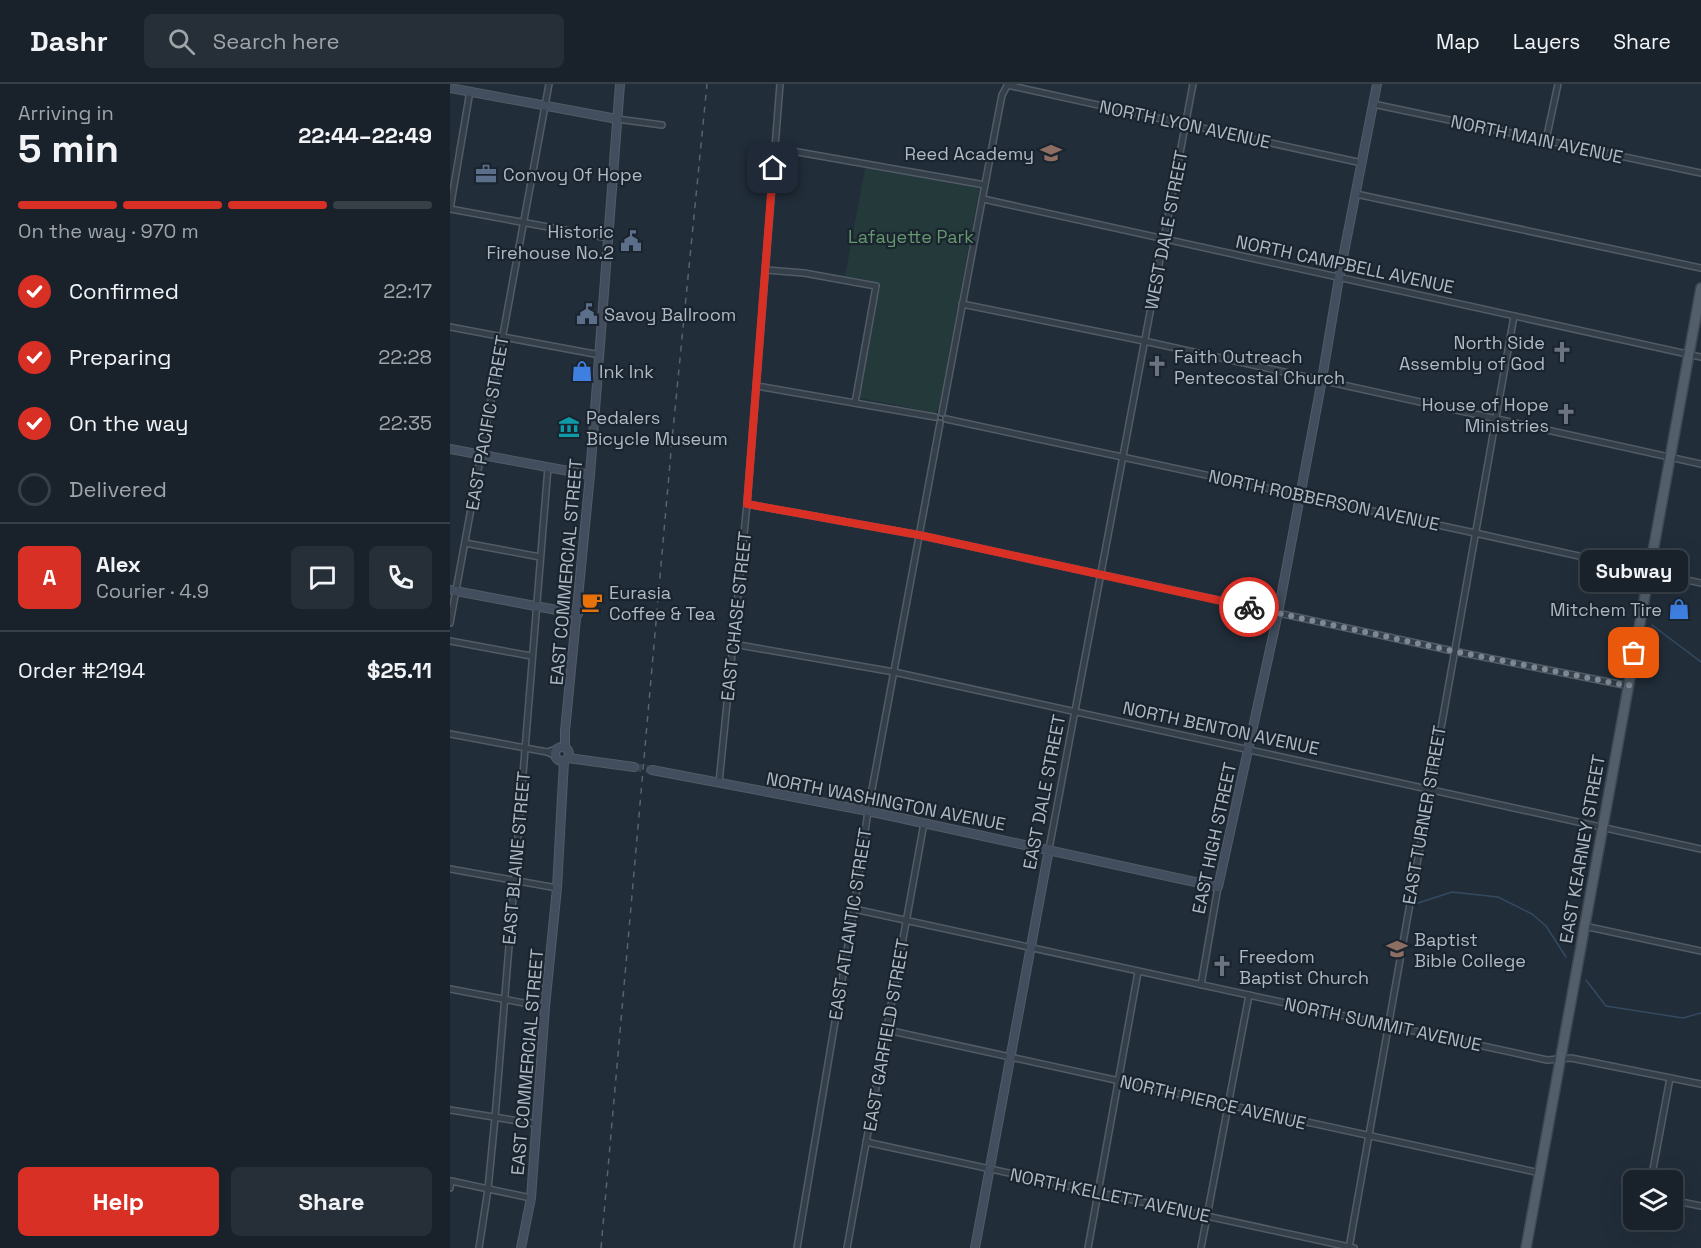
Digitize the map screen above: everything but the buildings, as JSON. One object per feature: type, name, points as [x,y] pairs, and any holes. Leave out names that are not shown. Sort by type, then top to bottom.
[{"type":"main road","name":"EAST KEARNEY STREET","points":[[1526,1248],[1701,288]]},
{"type":"street","name":"EAST PACIFIC STREET","points":[[450,623],[453,590],[465,543],[549,84]]},
{"type":"street","name":"EAST COMMERCIAL STREET","points":[[521,1248],[531,1198],[545,1007],[557,888],[562,754],[591,475],[620,84]]},
{"type":"street","name":"EAST CHASE STREET","points":[[719,783],[747,504],[780,84]]},
{"type":"street","points":[[942,413],[1002,95],[1007,84]]},
{"type":"street","name":"NORTH LYON AVENUE","points":[[1007,84],[1362,163]]},
{"type":"street","name":"WEST DALE STREET","points":[[1144,341],[1193,84]]},
{"type":"street","name":"EAST HIGH STREET","points":[[1201,985],[1218,887],[1278,613],[1377,84]]},
{"type":"street","points":[[1546,140],[1558,84]]},
{"type":"street","points":[[450,87],[617,119],[662,125]]},
{"type":"street","points":[[470,91],[450,209],[608,238]]},
{"type":"street","name":"NORTH MAIN AVENUE","points":[[1373,104],[1701,173]]},
{"type":"street","points":[[775,147],[985,185]]},
{"type":"street","points":[[1356,194],[1701,268]]},
{"type":"street","name":"NORTH CAMPBELL AVENUE","points":[[983,199],[1701,357]]},
{"type":"street","points":[[766,270],[804,273],[876,286],[855,403]]},
{"type":"street","points":[[962,304],[1144,341],[1701,464]]},
{"type":"street","name":"EAST TURNER STREET","points":[[1350,1248],[1387,1025],[1514,316]]},
{"type":"street","points":[[450,327],[600,355]]},
{"type":"street","name":"EAST DALE STREET","points":[[975,1248],[988,1168],[1144,341]]},
{"type":"street","points":[[757,386],[935,417],[942,413]]},
{"type":"street","points":[[935,417],[940,423],[946,419],[945,414],[942,413]]},
{"type":"street","name":"NORTH ROBBERSON AVENUE","points":[[946,419],[1701,583]]},
{"type":"street","name":"EAST ATLANTIC STREET","points":[[797,1248],[854,909],[868,811],[940,423]]},
{"type":"street","points":[[450,449],[591,475]]},
{"type":"street","name":"EAST BLAINE STREET","points":[[479,1248],[489,1189],[548,467]]},
{"type":"street","points":[[747,504],[919,535],[1453,651],[1629,686]]},
{"type":"street","points":[[465,543],[540,557]]},
{"type":"street","points":[[453,590],[578,614]]},
{"type":"street","points":[[450,641],[531,656]]},
{"type":"street","name":"NORTH BENTON AVENUE","points":[[733,644],[894,672],[1701,849]]},
{"type":"street","points":[[450,734],[634,767]]},
{"type":"street","name":"NORTH WASHINGTON AVENUE","points":[[652,771],[868,811],[1218,887]]},
{"type":"street","name":"EAST GARFIELD STREET","points":[[847,1248],[924,823]]},
{"type":"street","points":[[450,869],[557,888]]},
{"type":"street","name":"NORTH SUMMIT AVENUE","points":[[854,909],[1547,1060],[1571,1058],[1701,1084]]},
{"type":"street","points":[[1584,926],[1701,951]]},
{"type":"street","points":[[1088,1248],[1138,972]]},
{"type":"street","points":[[450,990],[545,1007]]},
{"type":"street","points":[[1201,1248],[1248,995]]},
{"type":"street","name":"NORTH PIERCE AVENUE","points":[[887,1030],[1540,1173]]},
{"type":"street","points":[[1653,1170],[1670,1078]]},
{"type":"street","points":[[450,1110],[537,1124]]},
{"type":"street","name":"NORTH KELLETT AVENUE","points":[[866,1142],[1350,1248]]},
{"type":"street","points":[[451,1184],[531,1198]]},
{"type":"street","points":[[1683,1202],[1701,1206]]},
{"type":"green space","name":"Lafayette Park","points":[[865,168],[979,190],[939,408],[935,413],[860,398],[880,286],[877,282],[845,276]]},
{"type":"waterway","points":[[1621,614],[1627,616]]},
{"type":"waterway","points":[[1652,625],[1701,662]]},
{"type":"waterway","points":[[1412,905],[1452,892],[1498,897],[1532,914],[1546,926],[1566,957]]},
{"type":"waterway","points":[[1586,980],[1606,1006],[1683,1018],[1701,1013]]},
{"type":"tunnel","points":[[634,767],[652,770]]},
{"type":"railway","points":[[601,1248],[672,440],[707,84]]},
{"type":"way so far","points":[[1249,607],[1629,686],[1634,653]]},
{"type":"place","name":"Reed Academy","points":[[1051,153]]},
{"type":"place","name":"Convoy Of Hope","points":[[486,174]]},
{"type":"place","name":"Historic Firehouse No.2","points":[[631,241]]},
{"type":"place","name":"Savoy Ballroom","points":[[587,314]]},
{"type":"place","name":"North Side Assembly of God","points":[[1562,352]]},
{"type":"place","name":"Faith Outreach Pentecostal Church","points":[[1157,366]]},
{"type":"place","name":"Ink Ink","points":[[582,371]]},
{"type":"place","name":"House of Hope Ministries","points":[[1566,414]]},
{"type":"place","name":"Pedalers Bicycle Museum","points":[[569,427]]},
{"type":"place","name":"Eurasia Coffee & Tea","points":[[592,602]]},
{"type":"place","name":"Mitchem Tire","points":[[1679,609]]},
{"type":"place","name":"Subway","points":[[1634,653]]},
{"type":"place","name":"Baptist Bible College","points":[[1397,949]]},
{"type":"place","name":"Freedom Baptist Church","points":[[1222,966]]},
{"type":"route","points":[[773,168],[747,504],[919,535],[1249,607]]}]
